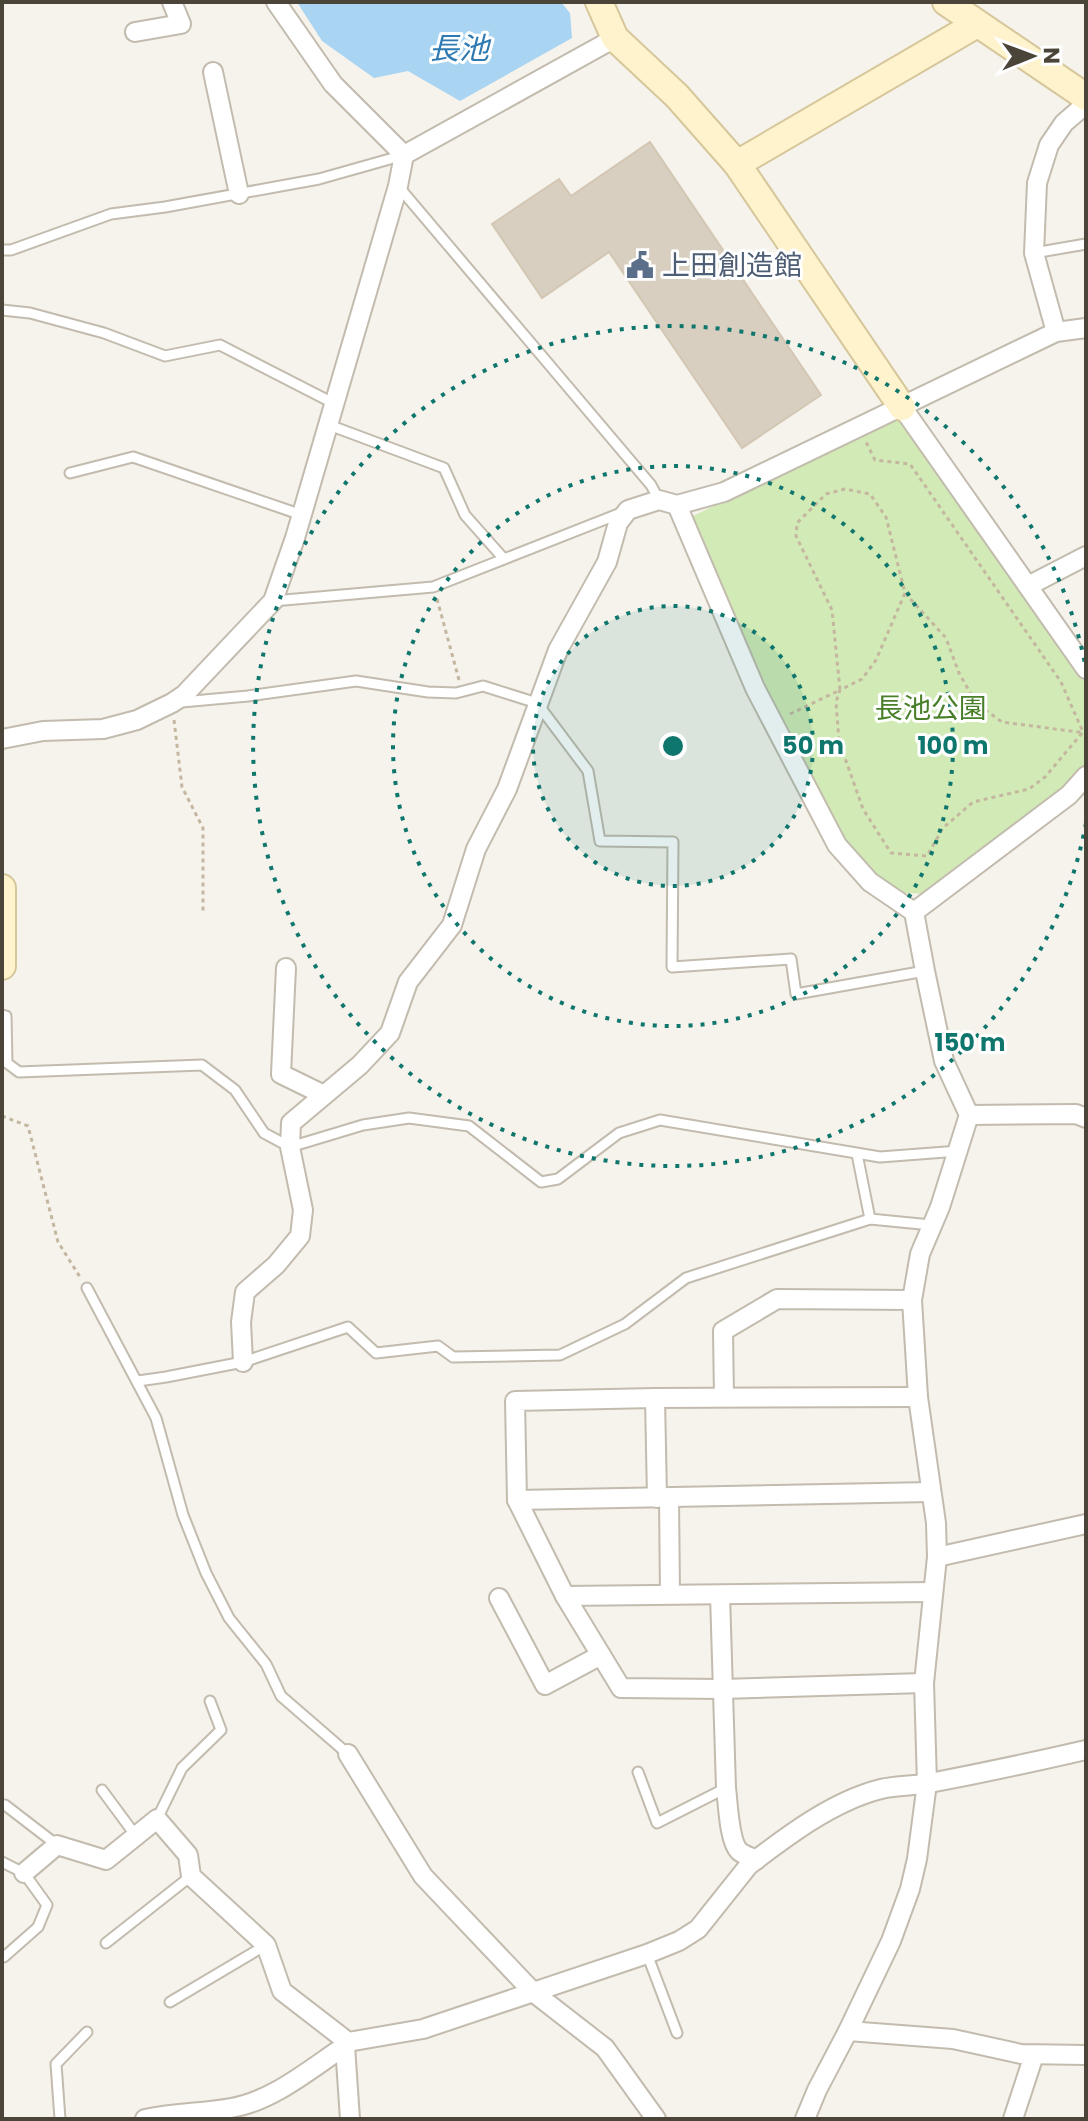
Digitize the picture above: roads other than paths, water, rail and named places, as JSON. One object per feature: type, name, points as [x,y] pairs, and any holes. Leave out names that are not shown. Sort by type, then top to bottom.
[{"type":"street","points":[[135,32],[181,24],[172,2]]},
{"type":"street","points":[[276,2],[333,84],[404,155]]},
{"type":"street","points":[[599,2],[615,38],[677,96],[737,164],[902,407],[1086,669]]},
{"type":"street","points":[[946,2],[1086,97]]},
{"type":"street","points":[[737,164],[977,24]]},
{"type":"street","points":[[404,155],[615,38]]},
{"type":"street","points":[[213,72],[239,194]]},
{"type":"street","points":[[1056,332],[1034,253],[1037,183],[1049,145],[1064,123],[1086,104]]},
{"type":"street","points":[[2,739],[43,731],[103,729],[137,720],[172,703],[184,695],[273,601],[329,425],[398,186],[404,155]]},
{"type":"street","points":[[243,1362],[241,1322],[245,1292],[276,1265],[300,1236],[303,1210],[290,1147],[291,1123],[360,1065],[390,1033],[408,982],[452,925],[476,849],[507,789],[558,650],[607,562],[618,523],[628,510],[724,492],[1056,332],[1086,328]]},
{"type":"street","points":[[668,502],[772,722],[837,845],[870,882],[914,912],[944,1061],[969,1115],[940,1207],[920,1254],[912,1300],[918,1397],[936,1523],[937,1557],[924,1683],[927,1783],[917,1859],[891,1941],[805,2119]]},
{"type":"street","points":[[1028,586],[1086,556]]},
{"type":"street","points":[[914,912],[1069,795],[1086,776]]},
{"type":"street","points":[[2,888],[2,966]]},
{"type":"street","points":[[286,968],[281,1074],[324,1095]]},
{"type":"street","points":[[969,1115],[1076,1114],[1086,1118]]},
{"type":"street","points":[[724,1397],[723,1331],[777,1299],[912,1300]]},
{"type":"street","points":[[918,1397],[515,1401],[517,1500],[565,1596],[621,1688],[722,1689],[924,1683]]},
{"type":"street","points":[[655,1398],[670,1594]]},
{"type":"street","points":[[517,1500],[931,1492]]},
{"type":"street","points":[[937,1557],[1086,1524]]},
{"type":"street","points":[[565,1596],[933,1592]]},
{"type":"street","points":[[720,1595],[726,1788],[733,1841],[739,1852],[756,1860]]},
{"type":"street","points":[[499,1598],[545,1685],[601,1655]]},
{"type":"street","points":[[145,2119],[234,2108],[270,2095],[347,2044],[423,2029],[679,1941],[698,1929],[749,1865],[792,1833],[840,1805],[881,1789],[927,1783],[1086,1750]]},
{"type":"street","points":[[348,1754],[423,1876],[533,1992],[605,2048],[656,2119]]},
{"type":"street","points":[[24,1873],[57,1845],[106,1860],[157,1819],[188,1855],[191,1876],[266,1945],[282,1991],[347,2044],[350,2119]]},
{"type":"street","points":[[848,2031],[953,2039],[1021,2054],[1086,2055]]},
{"type":"street","points":[[1013,2119],[1034,2055]]},
{"type":"lane","points":[[2,250],[11,250],[111,214],[319,179],[404,155]]},
{"type":"lane","points":[[398,186],[668,502]]},
{"type":"lane","points":[[1034,253],[1086,244]]},
{"type":"lane","points":[[2,310],[30,313],[104,333],[165,356],[220,345],[335,404]]},
{"type":"lane","points":[[329,425],[444,468],[465,515],[504,559]]},
{"type":"lane","points":[[70,473],[133,457],[302,515]]},
{"type":"lane","points":[[273,601],[433,587],[628,510]]},
{"type":"lane","points":[[172,703],[356,681],[428,692],[456,693],[483,686],[537,703],[588,771],[600,841],[673,842],[672,967],[791,959],[796,994],[925,971]]},
{"type":"lane","points":[[2,1015],[6,1016],[7,1063],[19,1072],[202,1065],[235,1090],[264,1133],[290,1147],[363,1125],[409,1118],[469,1126],[541,1182],[558,1179],[619,1133],[660,1120],[880,1157],[959,1151]]},
{"type":"lane","points":[[857,1154],[870,1219]]},
{"type":"lane","points":[[138,1381],[243,1362],[348,1327],[376,1353],[438,1346],[453,1357],[560,1355],[625,1324],[686,1278],[870,1219],[931,1225]]},
{"type":"lane","points":[[87,1288],[156,1418],[183,1515],[206,1573],[229,1618],[266,1664],[281,1696],[348,1754]]},
{"type":"lane","points":[[157,1819],[182,1768],[221,1730],[210,1701]]},
{"type":"lane","points":[[638,1772],[657,1823],[726,1788]]},
{"type":"lane","points":[[102,1790],[136,1836]]},
{"type":"lane","points":[[5,1805],[57,1845]]},
{"type":"lane","points":[[2,1862],[24,1873],[47,1905],[38,1927],[4,1957]]},
{"type":"lane","points":[[106,1943],[191,1876]]},
{"type":"lane","points":[[170,2002],[266,1945]]},
{"type":"lane","points":[[647,1954],[677,2033]]},
{"type":"lane","points":[[60,2119],[56,2064],[87,2032]]},
{"type":"water","name":"長池","points":[[297,2],[561,2],[570,13],[572,38],[460,101],[408,71],[374,78],[322,41]]},
{"type":"place","name":"上田創造館","points":[[640,265]]},
{"type":"park label","name":"長池公園","points":[[931,708]]}]
